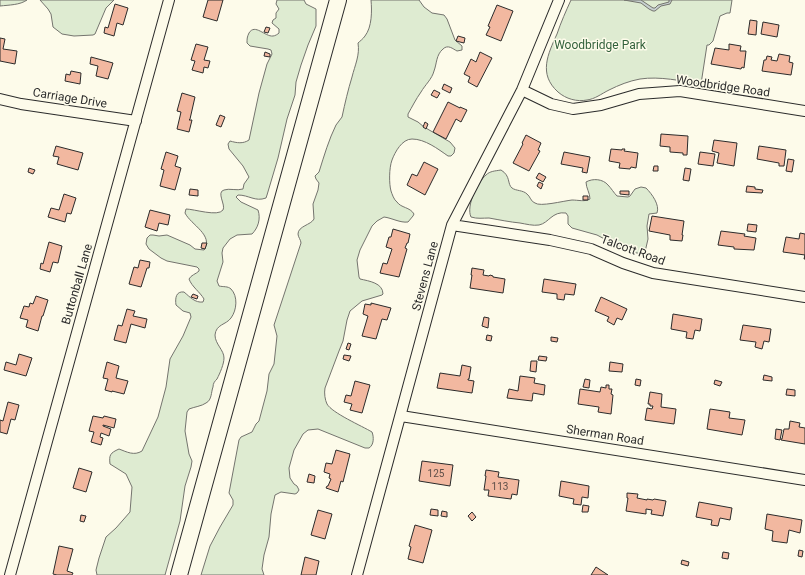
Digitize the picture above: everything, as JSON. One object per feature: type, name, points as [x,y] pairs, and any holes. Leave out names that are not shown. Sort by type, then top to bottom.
[{"type":"main road","points":[[180,575],[338,0]]},
{"type":"street","name":"Buttonball Lane","points":[[10,575],[169,0]]},
{"type":"street","name":"Stevens Lane","points":[[357,575],[452,225],[522,90],[559,0]]},
{"type":"street","name":"Woodbridge Road","points":[[522,90],[551,104],[572,109],[601,105],[639,94],[680,91],[805,111]]},
{"type":"street","name":"Carriage Drive","points":[[0,99],[21,104],[136,121]]},
{"type":"street","name":"Talcott Road","points":[[452,225],[550,240],[591,249],[653,274],[805,298]]},
{"type":"street","name":"Sherman Road","points":[[401,416],[805,480]]},
{"type":"green space","points":[[0,0],[27,0],[18,4],[0,6]]},
{"type":"green space","points":[[40,0],[114,0],[106,8],[95,34],[74,36],[62,34],[53,27],[51,14]]},
{"type":"green space","points":[[277,0],[304,0],[306,4],[316,9],[316,26],[296,82],[295,95],[266,198],[255,199],[242,195],[238,195],[236,197],[241,202],[258,210],[259,220],[256,229],[252,234],[237,235],[230,239],[223,248],[223,262],[217,281],[219,286],[228,287],[231,289],[235,295],[236,303],[231,318],[216,331],[215,338],[223,352],[224,360],[223,366],[214,383],[210,398],[208,402],[189,409],[187,412],[185,431],[189,454],[192,461],[185,486],[180,521],[165,575],[97,575],[96,570],[106,537],[130,512],[132,487],[126,474],[110,464],[110,456],[119,449],[133,453],[142,451],[158,417],[166,387],[170,359],[183,336],[191,317],[190,313],[183,311],[176,305],[177,296],[179,293],[184,292],[198,302],[203,302],[204,299],[189,279],[199,271],[199,269],[197,267],[167,261],[161,258],[149,249],[146,244],[147,238],[150,235],[167,235],[190,245],[195,249],[204,250],[206,240],[204,235],[185,213],[186,209],[211,213],[220,212],[224,208],[221,196],[222,191],[226,189],[243,189],[244,184],[249,177],[243,166],[229,149],[228,144],[230,141],[240,143],[249,140],[259,93],[267,64],[272,54],[271,50],[250,46],[247,43],[247,38],[251,30],[254,29],[270,36],[275,36],[279,33],[279,29],[272,23],[276,18],[276,13],[279,9],[276,4]]},
{"type":"green space","points":[[371,0],[419,0],[424,7],[432,13],[444,15],[455,40],[462,46],[462,50],[457,51],[447,47],[441,51],[432,77],[417,97],[408,114],[408,117],[450,142],[455,148],[454,153],[451,156],[448,156],[422,141],[412,139],[405,141],[399,146],[395,153],[390,171],[391,191],[399,204],[414,214],[408,222],[402,222],[384,217],[372,226],[360,250],[357,260],[359,277],[360,279],[381,287],[383,294],[362,301],[350,311],[343,341],[325,388],[326,401],[330,408],[372,432],[373,443],[371,447],[365,448],[318,429],[308,430],[303,434],[294,450],[289,468],[290,478],[299,490],[295,494],[281,492],[275,495],[271,514],[269,537],[262,569],[264,575],[201,575],[210,546],[233,505],[233,500],[229,493],[239,440],[241,437],[252,432],[259,421],[267,391],[269,374],[274,364],[277,336],[274,325],[301,243],[298,235],[299,231],[302,227],[314,219],[313,204],[319,183],[315,176],[319,172],[333,130],[342,117],[358,56],[358,43],[365,36],[370,24]]},
{"type":"green space","name":"Woodbridge Park","points":[[571,0],[732,0],[730,13],[720,16],[713,41],[707,45],[701,84],[663,78],[640,79],[620,85],[593,99],[579,101],[568,98],[558,92],[548,78],[547,71],[548,56]]},
{"type":"green space","points":[[501,170],[508,177],[512,188],[522,191],[528,195],[532,201],[538,204],[572,200],[588,200],[590,197],[586,182],[592,180],[601,180],[606,183],[617,196],[628,197],[635,189],[641,187],[646,188],[655,200],[658,210],[657,213],[649,214],[647,226],[648,239],[645,252],[642,254],[627,251],[597,235],[572,228],[568,224],[568,216],[566,213],[554,215],[539,225],[471,217],[471,201],[479,183],[489,173]]},
{"type":"shaded area","points":[[624,0],[641,0],[655,8],[658,5],[672,0],[670,4],[661,6],[653,11],[641,3]]},
{"type":"building","points":[[208,0],[223,0],[217,21],[203,17]]},
{"type":"building","points":[[115,4],[128,8],[123,25],[117,23],[114,36],[104,33],[105,27],[108,28]]},
{"type":"building","points":[[497,5],[513,11],[501,41],[486,35],[490,27],[488,26]]},
{"type":"building","points":[[750,20],[757,21],[756,35],[748,34]]},
{"type":"building","points":[[763,22],[779,25],[777,37],[761,34]]},
{"type":"building","points":[[266,27],[270,28],[268,33],[264,32]]},
{"type":"building","points":[[458,36],[465,38],[464,43],[456,41]]},
{"type":"building","points":[[0,38],[5,39],[3,49],[17,51],[15,64],[0,61]]},
{"type":"building","points":[[196,44],[208,47],[204,60],[210,61],[208,68],[204,67],[203,73],[192,70],[195,61],[191,60]]},
{"type":"building","points":[[729,44],[741,46],[740,51],[746,51],[744,68],[742,67],[741,69],[711,64],[715,48],[729,50]]},
{"type":"building","points":[[265,52],[270,54],[270,57],[264,56]]},
{"type":"building","points":[[480,52],[492,58],[477,87],[468,82],[470,77],[464,74],[471,59],[476,62]]},
{"type":"building","points":[[779,54],[790,56],[789,62],[793,63],[791,75],[762,71],[764,60],[766,60],[767,56],[772,57],[771,60],[777,61]]},
{"type":"building","points":[[91,57],[113,63],[108,79],[96,76],[98,66],[90,64]]},
{"type":"building","points":[[71,71],[81,73],[80,84],[65,81],[66,74],[70,75]]},
{"type":"building","points":[[444,84],[452,88],[450,93],[442,89]]},
{"type":"building","points":[[434,90],[440,93],[437,98],[431,95]]},
{"type":"building","points":[[182,93],[195,97],[189,120],[192,120],[189,132],[177,129],[181,112],[177,111]]},
{"type":"building","points":[[448,102],[467,110],[461,122],[456,119],[446,139],[433,132]]},
{"type":"building","points":[[220,115],[225,117],[221,127],[216,125]]},
{"type":"building","points":[[425,122],[428,124],[426,129],[423,127]]},
{"type":"building","points":[[661,134],[688,136],[687,155],[683,155],[683,153],[670,152],[670,147],[660,146]]},
{"type":"building","points":[[526,135],[541,143],[538,150],[540,151],[529,171],[513,163]]},
{"type":"building","points":[[714,140],[737,143],[734,166],[717,163],[719,153],[712,151]]},
{"type":"building","points":[[56,146],[83,153],[78,170],[57,164],[59,157],[53,156]]},
{"type":"building","points":[[759,146],[786,150],[784,166],[779,166],[779,163],[757,159]]},
{"type":"building","points":[[611,149],[625,149],[624,151],[638,153],[636,168],[619,168],[620,163],[609,161]]},
{"type":"building","points":[[166,152],[178,156],[175,166],[181,168],[175,190],[160,186],[164,170],[161,169]]},
{"type":"building","points":[[564,152],[590,157],[587,173],[582,172],[583,168],[561,164]]},
{"type":"building","points":[[700,152],[715,154],[713,166],[698,164]]},
{"type":"building","points":[[788,159],[794,160],[792,172],[786,171]]},
{"type":"building","points":[[424,162],[438,169],[425,195],[407,185],[412,174],[417,176]]},
{"type":"building","points":[[654,166],[658,166],[658,171],[653,171]]},
{"type":"building","points":[[29,168],[35,170],[33,174],[28,172]]},
{"type":"building","points":[[685,168],[691,169],[689,181],[683,180]]},
{"type":"building","points":[[539,173],[546,177],[543,182],[536,178]]},
{"type":"building","points":[[539,182],[543,184],[541,189],[537,186]]},
{"type":"building","points":[[747,186],[763,190],[762,193],[746,192]]},
{"type":"building","points":[[190,189],[198,190],[198,196],[189,195]]},
{"type":"building","points":[[620,191],[629,191],[629,195],[620,194]]},
{"type":"building","points":[[64,194],[76,198],[71,214],[67,213],[65,222],[48,217],[51,208],[59,210]]},
{"type":"building","points":[[583,196],[588,196],[588,200],[583,200]]},
{"type":"building","points":[[150,210],[170,215],[168,225],[159,223],[157,231],[145,227]]},
{"type":"building","points":[[652,216],[684,221],[682,241],[670,240],[670,235],[649,231]]},
{"type":"building","points":[[748,224],[757,225],[756,232],[747,231]]},
{"type":"building","points":[[393,229],[410,234],[405,248],[407,249],[399,277],[380,273],[383,263],[387,264],[392,249],[386,247]]},
{"type":"building","points":[[721,231],[745,234],[744,236],[756,238],[754,250],[734,249],[734,247],[718,245]]},
{"type":"building","points":[[800,233],[805,234],[805,255],[783,252],[786,237],[799,239]]},
{"type":"building","points":[[49,242],[62,246],[58,263],[53,262],[50,272],[40,269],[41,263],[43,264]]},
{"type":"building","points":[[202,243],[207,243],[205,249],[201,248]]},
{"type":"building","points":[[140,260],[150,262],[141,287],[129,284],[134,267],[138,268]]},
{"type":"building","points":[[472,268],[484,270],[483,275],[490,275],[505,279],[503,293],[470,288]]},
{"type":"building","points":[[544,279],[576,284],[574,295],[565,294],[564,300],[557,299],[557,294],[542,292]]},
{"type":"building","points":[[193,294],[198,296],[197,299],[191,297]]},
{"type":"building","points":[[36,296],[48,300],[38,331],[26,327],[28,320],[20,318],[24,306],[29,307],[30,303],[33,304]]},
{"type":"building","points":[[601,297],[627,309],[622,320],[617,318],[614,325],[607,321],[609,317],[595,311]]},
{"type":"building","points":[[371,303],[391,308],[387,320],[382,319],[376,339],[362,336],[368,316],[363,314],[365,304],[371,305]]},
{"type":"building","points":[[127,309],[135,311],[133,316],[147,319],[145,328],[131,324],[126,343],[114,340],[118,325],[122,326]]},
{"type":"building","points":[[673,314],[702,319],[700,331],[695,330],[693,339],[686,338],[687,332],[671,329]]},
{"type":"building","points":[[484,317],[489,318],[488,328],[482,326]]},
{"type":"building","points":[[743,325],[771,329],[769,342],[764,341],[762,349],[755,347],[756,342],[740,340]]},
{"type":"building","points":[[487,335],[492,336],[491,341],[486,340]]},
{"type":"building","points":[[551,337],[558,338],[557,342],[551,341]]},
{"type":"building","points":[[348,343],[351,344],[349,350],[346,349]]},
{"type":"building","points":[[19,354],[32,358],[26,376],[4,370],[6,362],[16,365]]},
{"type":"building","points":[[344,355],[351,356],[349,361],[343,359]]},
{"type":"building","points":[[539,356],[547,357],[546,361],[538,360]]},
{"type":"building","points":[[531,361],[537,361],[536,372],[530,371]]},
{"type":"building","points":[[107,362],[119,366],[116,378],[128,381],[124,394],[105,390],[108,379],[103,378]]},
{"type":"building","points":[[610,362],[623,364],[622,372],[609,371]]},
{"type":"building","points":[[462,365],[471,367],[468,380],[474,381],[472,393],[437,388],[440,373],[460,376]]},
{"type":"building","points":[[764,375],[772,377],[772,381],[763,380]]},
{"type":"building","points":[[520,376],[535,378],[534,383],[545,385],[544,395],[533,393],[532,401],[507,398],[509,389],[518,391]]},
{"type":"building","points":[[585,379],[590,380],[589,388],[583,387]]},
{"type":"building","points":[[636,379],[641,380],[640,386],[635,385]]},
{"type":"building","points":[[715,380],[722,382],[720,386],[714,384]]},
{"type":"building","points":[[355,381],[370,385],[362,413],[350,410],[352,404],[344,402],[346,395],[351,396]]},
{"type":"building","points":[[606,385],[609,385],[609,389],[612,389],[611,394],[613,395],[611,414],[598,412],[599,407],[578,404],[580,389],[600,392],[601,387],[606,388]]},
{"type":"building","points":[[787,389],[795,390],[795,396],[786,395]]},
{"type":"building","points":[[650,392],[662,394],[661,407],[676,409],[674,424],[645,420],[647,408],[652,409],[653,406],[648,404]]},
{"type":"building","points":[[8,402],[19,405],[15,420],[11,419],[7,434],[0,432],[0,420],[3,421]]},
{"type":"building","points":[[710,409],[730,412],[729,418],[745,420],[742,435],[707,429]]},
{"type":"building","points":[[93,416],[103,418],[104,416],[116,419],[114,428],[103,425],[111,429],[109,436],[101,433],[100,437],[103,438],[101,445],[91,442],[94,432],[89,431]]},
{"type":"building","points":[[790,421],[800,423],[799,427],[805,428],[805,444],[781,440],[784,429],[789,429]]},
{"type":"building","points":[[776,429],[782,430],[780,440],[775,439]]},
{"type":"building","points":[[336,450],[350,454],[343,482],[341,481],[338,492],[326,488],[331,479],[329,478],[330,474],[324,472],[326,463],[332,464]]},
{"type":"building","points":[[422,461],[453,465],[450,486],[419,481]]},
{"type":"building","points":[[79,468],[92,472],[86,492],[73,488]]},
{"type":"building","points":[[486,470],[499,472],[498,477],[519,480],[517,495],[512,494],[511,499],[488,496],[489,490],[484,490]]},
{"type":"building","points":[[309,474],[315,476],[314,483],[307,482]]},
{"type":"building","points":[[561,481],[589,486],[588,498],[582,497],[581,505],[573,504],[574,499],[559,496]]},
{"type":"building","points":[[627,493],[638,494],[637,498],[666,501],[663,516],[651,514],[652,510],[646,509],[646,514],[626,511],[628,498]]},
{"type":"building","points":[[699,502],[732,508],[730,520],[720,518],[718,526],[711,525],[712,520],[696,517]]},
{"type":"building","points":[[583,505],[589,506],[588,512],[582,512]]},
{"type":"building","points":[[431,509],[438,510],[438,516],[430,515]]},
{"type":"building","points":[[318,510],[332,514],[325,539],[311,535]]},
{"type":"building","points":[[442,511],[447,512],[447,517],[441,516]]},
{"type":"building","points":[[472,512],[476,517],[472,521],[468,516]]},
{"type":"building","points":[[767,514],[802,520],[800,533],[789,530],[787,543],[772,541],[773,531],[765,529]]},
{"type":"building","points":[[81,515],[86,516],[84,522],[80,521]]},
{"type":"building","points":[[415,525],[432,530],[423,563],[408,559],[411,547],[409,546]]},
{"type":"building","points":[[59,546],[73,549],[67,571],[73,573],[72,575],[53,574]]},
{"type":"building","points":[[799,550],[803,551],[802,557],[798,556]]},
{"type":"building","points":[[723,552],[729,553],[728,559],[722,558]]},
{"type":"building","points":[[305,557],[319,561],[316,575],[301,575]]},
{"type":"building","points":[[682,560],[689,562],[688,566],[681,564]]},
{"type":"building","points":[[596,567],[608,575],[591,575]]}]
